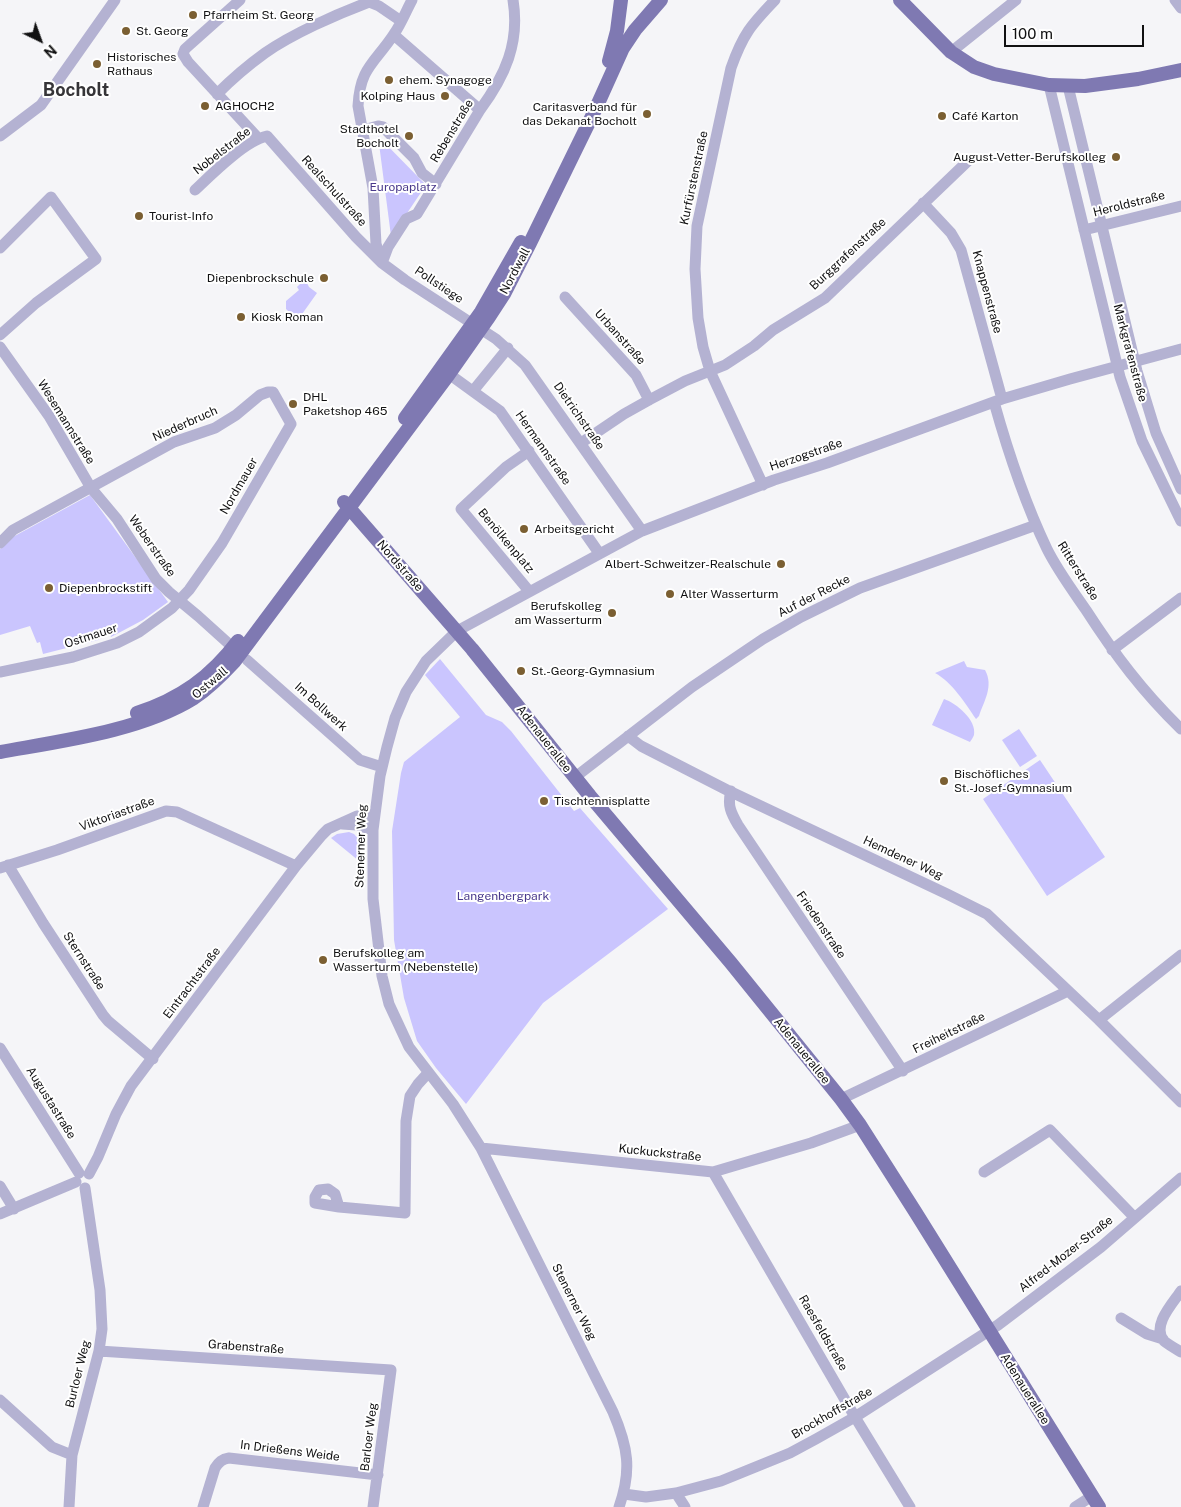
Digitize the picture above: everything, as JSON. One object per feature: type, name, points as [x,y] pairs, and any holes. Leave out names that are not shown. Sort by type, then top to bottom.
[{"type":"main road","name":"Nordwall","points":[[347,505],[477,327],[504,294],[596,108],[623,48],[647,14],[661,0]]},
{"type":"main road","points":[[900,0],[951,52],[974,67],[987,72],[1049,86],[1085,86],[1138,79],[1181,70]]},
{"type":"main road","name":"Nordwall","points":[[347,505],[449,374],[477,327],[523,238],[603,74],[615,44],[621,4]]},
{"type":"main road","points":[[621,4],[631,17],[636,18],[647,14]]},
{"type":"main road","name":"Nordstraße","points":[[347,505],[457,631]]},
{"type":"main road","name":"Ostwall","points":[[0,752],[118,728],[162,714],[178,707],[206,690],[240,654],[347,505]]},
{"type":"main road","name":"Adenauerallee","points":[[457,631],[508,692],[574,778],[731,962],[841,1099],[860,1125],[1095,1502]]},
{"type":"main road","name":"Ostwall","points":[[0,743],[106,722],[154,707],[194,687],[240,654]]},
{"type":"street","points":[[0,136],[41,105],[114,0]]},
{"type":"street","name":"Realschulstraße","points":[[240,0],[185,49],[183,54],[217,94],[262,137],[382,263]]},
{"type":"street","points":[[382,263],[376,244],[373,188],[358,106],[364,75],[394,35],[412,0]]},
{"type":"street","name":"Rebenstraße","points":[[382,263],[392,240],[406,219],[417,214],[480,110],[492,94],[512,52],[516,20],[513,0]]},
{"type":"street","name":"Kurfürstenstraße","points":[[764,485],[710,371],[698,318],[696,269],[697,226],[731,68],[739,44],[750,27],[775,0]]},
{"type":"street","points":[[951,52],[1016,0]]},
{"type":"street","points":[[1175,0],[1181,8]]},
{"type":"street","points":[[217,94],[242,70],[270,50],[294,36],[358,6],[369,2],[401,20]]},
{"type":"street","points":[[394,35],[480,110]]},
{"type":"street","name":"Markgrafenstraße","points":[[1049,86],[1117,367],[1142,441],[1181,521]]},
{"type":"street","name":"Markgrafenstraße","points":[[1068,86],[1134,362],[1156,432],[1181,489]]},
{"type":"street","points":[[363,130],[378,126],[383,127],[414,158],[422,173],[436,184]]},
{"type":"street","name":"Nobelstraße","points":[[195,190],[221,166],[262,137]]},
{"type":"street","name":"Burggrafenstraße","points":[[710,371],[725,365],[754,346],[773,330],[825,298],[970,160]]},
{"type":"street","points":[[1073,184],[1090,180]]},
{"type":"street","points":[[0,248],[51,197],[96,258],[43,298],[0,335]]},
{"type":"street","name":"Knappenstraße","points":[[923,203],[952,233],[962,250],[998,401]]},
{"type":"street","name":"Heroldstraße","points":[[1084,230],[1181,206]]},
{"type":"street","name":"Pollstiege","points":[[382,263],[477,327]]},
{"type":"street","name":"Urbanstraße","points":[[565,297],[636,375],[649,400]]},
{"type":"street","name":"Dietrichstraße","points":[[477,327],[508,348],[534,376],[642,531]]},
{"type":"street","name":"Wesemannstraße","points":[[0,347],[49,416],[91,488]]},
{"type":"street","points":[[473,391],[508,348]]},
{"type":"street","name":"Herzogstraße","points":[[457,631],[642,531],[998,401],[1181,349]]},
{"type":"street","points":[[581,443],[624,414],[649,400],[710,371]]},
{"type":"street","name":"Hermannstraße","points":[[449,374],[500,411],[599,553]]},
{"type":"street","name":"Nordmauer","points":[[180,601],[222,542],[291,424],[274,392],[260,395]]},
{"type":"street","name":"Niederbruch","points":[[0,543],[13,530],[174,442],[215,428],[236,415],[260,395]]},
{"type":"street","name":"Ritterstraße","points":[[998,401],[1016,471],[1048,551],[1112,650],[1145,692],[1181,729]]},
{"type":"street","name":"Benölkenplatz","points":[[529,451],[506,467],[461,509],[529,591]]},
{"type":"street","name":"Weberstraße","points":[[91,488],[117,520],[156,579],[240,654]]},
{"type":"street","name":"Auf der Recke","points":[[628,736],[692,687],[764,639],[823,606],[860,588],[1036,525]]},
{"type":"street","points":[[1112,650],[1181,598]]},
{"type":"street","name":"Ostmauer","points":[[0,672],[73,657],[117,643],[156,621],[180,601]]},
{"type":"street","name":"Stenerner Weg","points":[[457,631],[426,662],[406,692],[395,718],[382,767],[373,830],[373,899],[382,976],[389,1004],[399,1028],[416,1059],[453,1104],[482,1148],[614,1412],[624,1436],[628,1468],[624,1494],[619,1507]]},
{"type":"street","name":"Im Bollwerk","points":[[240,654],[360,760],[382,767]]},
{"type":"street","points":[[574,778],[628,736]]},
{"type":"street","name":"Hemdener Weg","points":[[628,736],[641,746],[731,791],[987,914],[1099,1020],[1181,1102]]},
{"type":"street","name":"Friedenstraße","points":[[731,791],[728,801],[729,807],[738,825],[903,1071]]},
{"type":"street","name":"Viktoriastraße","points":[[4,867],[58,850],[166,811],[177,812],[296,866]]},
{"type":"street","name":"Eintrachtstraße","points":[[82,1179],[96,1163],[132,1086],[296,866],[322,834],[338,824],[357,816],[374,815]]},
{"type":"street","points":[[338,824],[357,825],[373,830]]},
{"type":"street","name":"Sternstraße","points":[[4,867],[103,1015],[153,1058]]},
{"type":"street","points":[[1099,1020],[1181,955]]},
{"type":"street","name":"Freiheitstraße","points":[[841,1099],[1068,991]]},
{"type":"street","name":"Augustastraße","points":[[0,1048],[82,1179]]},
{"type":"street","points":[[339,1207],[405,1213],[406,1122],[410,1096],[428,1074]]},
{"type":"street","name":"Kuckuckstraße","points":[[482,1148],[713,1172],[811,1143],[860,1125]]},
{"type":"street","points":[[984,1172],[1050,1130],[1134,1218]]},
{"type":"street","name":"Raesfeldstraße","points":[[713,1172],[910,1507]]},
{"type":"street","name":"Alfred-Mozer-Straße","points":[[989,1331],[1091,1256],[1181,1178]]},
{"type":"street","points":[[0,1214],[82,1179]]},
{"type":"street","name":"Burloer Weg","points":[[69,1507],[72,1455],[99,1351],[102,1329],[100,1290],[82,1179]]},
{"type":"street","points":[[0,1186],[14,1209]]},
{"type":"street","points":[[1163,1339],[1160,1332],[1161,1323],[1181,1291]]},
{"type":"street","points":[[1121,1318],[1147,1334],[1163,1339],[1181,1352]]},
{"type":"street","name":"Brockhoffstraße","points":[[676,1493],[721,1481],[765,1464],[816,1439],[989,1331]]},
{"type":"street","name":"Grabenstraße","points":[[99,1351],[391,1370]]},
{"type":"street","name":"Barloer Weg","points":[[373,1507],[391,1370]]},
{"type":"street","points":[[0,1400],[52,1447],[72,1455]]},
{"type":"street","name":"In Drießens Weide","points":[[203,1507],[218,1462],[229,1458],[378,1475]]},
{"type":"street","points":[[624,1494],[646,1497],[676,1493],[685,1507]]},
{"type":"street","points":[[1075,1507],[1095,1502]]},
{"type":"green space","name":"Europaplatz","points":[[378,136],[426,185],[391,237],[391,236]]},
{"type":"green space","points":[[305,279],[309,287],[317,293],[297,319],[286,309],[286,301],[299,290],[297,287]]},
{"type":"green space","points":[[90,495],[168,602],[143,620],[111,637],[110,633],[98,640],[43,654],[40,642],[37,643],[30,626],[0,635],[0,549],[11,538]]},
{"type":"green space","name":"Langenbergpark","points":[[440,659],[486,715],[502,722],[511,731],[574,811],[580,808],[668,909],[543,1003],[466,1104],[436,1068],[417,1041],[404,998],[394,940],[392,831],[404,762],[460,717],[425,675]]},
{"type":"green space","points":[[964,661],[967,667],[985,670],[988,676],[987,693],[979,716],[976,719],[953,687],[935,673]]},
{"type":"green space","points":[[944,699],[960,708],[969,718],[974,729],[974,735],[970,742],[932,725]]},
{"type":"green space","points":[[1019,729],[1037,756],[1020,767],[1002,740]]},
{"type":"green space","points":[[1040,760],[1105,857],[1047,896],[983,799]]},
{"type":"green space","points":[[349,832],[354,834],[361,842],[359,861],[331,838],[337,834]]},
{"type":"place","name":"Pfarrheim St. Georg","points":[[193,15]]},
{"type":"place","name":"St. Georg","points":[[126,31]]},
{"type":"place","name":"Historisches Rathaus","points":[[97,64]]},
{"type":"place","name":"ehem. Synagoge","points":[[389,80]]},
{"type":"place","name":"Kolping Haus","points":[[445,96]]},
{"type":"place","name":"AGHOCH2","points":[[205,106]]},
{"type":"place","name":"Caritasverband für das Dekanat Bocholt","points":[[647,114]]},
{"type":"place","name":"Café Karton","points":[[942,116]]},
{"type":"place","name":"Stadthotel Bocholt","points":[[409,136]]},
{"type":"place","name":"August-Vetter-Berufskolleg","points":[[1116,157]]},
{"type":"place","name":"Tourist-Info","points":[[139,216]]},
{"type":"place","name":"Diepenbrockschule","points":[[324,278]]},
{"type":"place","name":"Kiosk Roman","points":[[241,317]]},
{"type":"place","name":"DHL Paketshop 465","points":[[293,404]]},
{"type":"place","name":"Arbeitsgericht","points":[[524,529]]},
{"type":"place","name":"Albert-Schweitzer-Realschule","points":[[781,564]]},
{"type":"place","name":"Diepenbrockstift","points":[[49,588]]},
{"type":"place","name":"Alter Wasserturm","points":[[670,594]]},
{"type":"place","name":"Berufskolleg am Wasserturm","points":[[612,613]]},
{"type":"place","name":"St.-Georg-Gymnasium","points":[[521,671]]},
{"type":"place","name":"Bischöfliches St.-Josef-Gymnasium","points":[[944,781]]},
{"type":"place","name":"Tischtennisplatte","points":[[544,801]]},
{"type":"place","name":"Berufskolleg am Wasserturm (Nebenstelle)","points":[[323,960]]},
{"type":"district","name":"Bocholt","points":[[76,90]]}]
